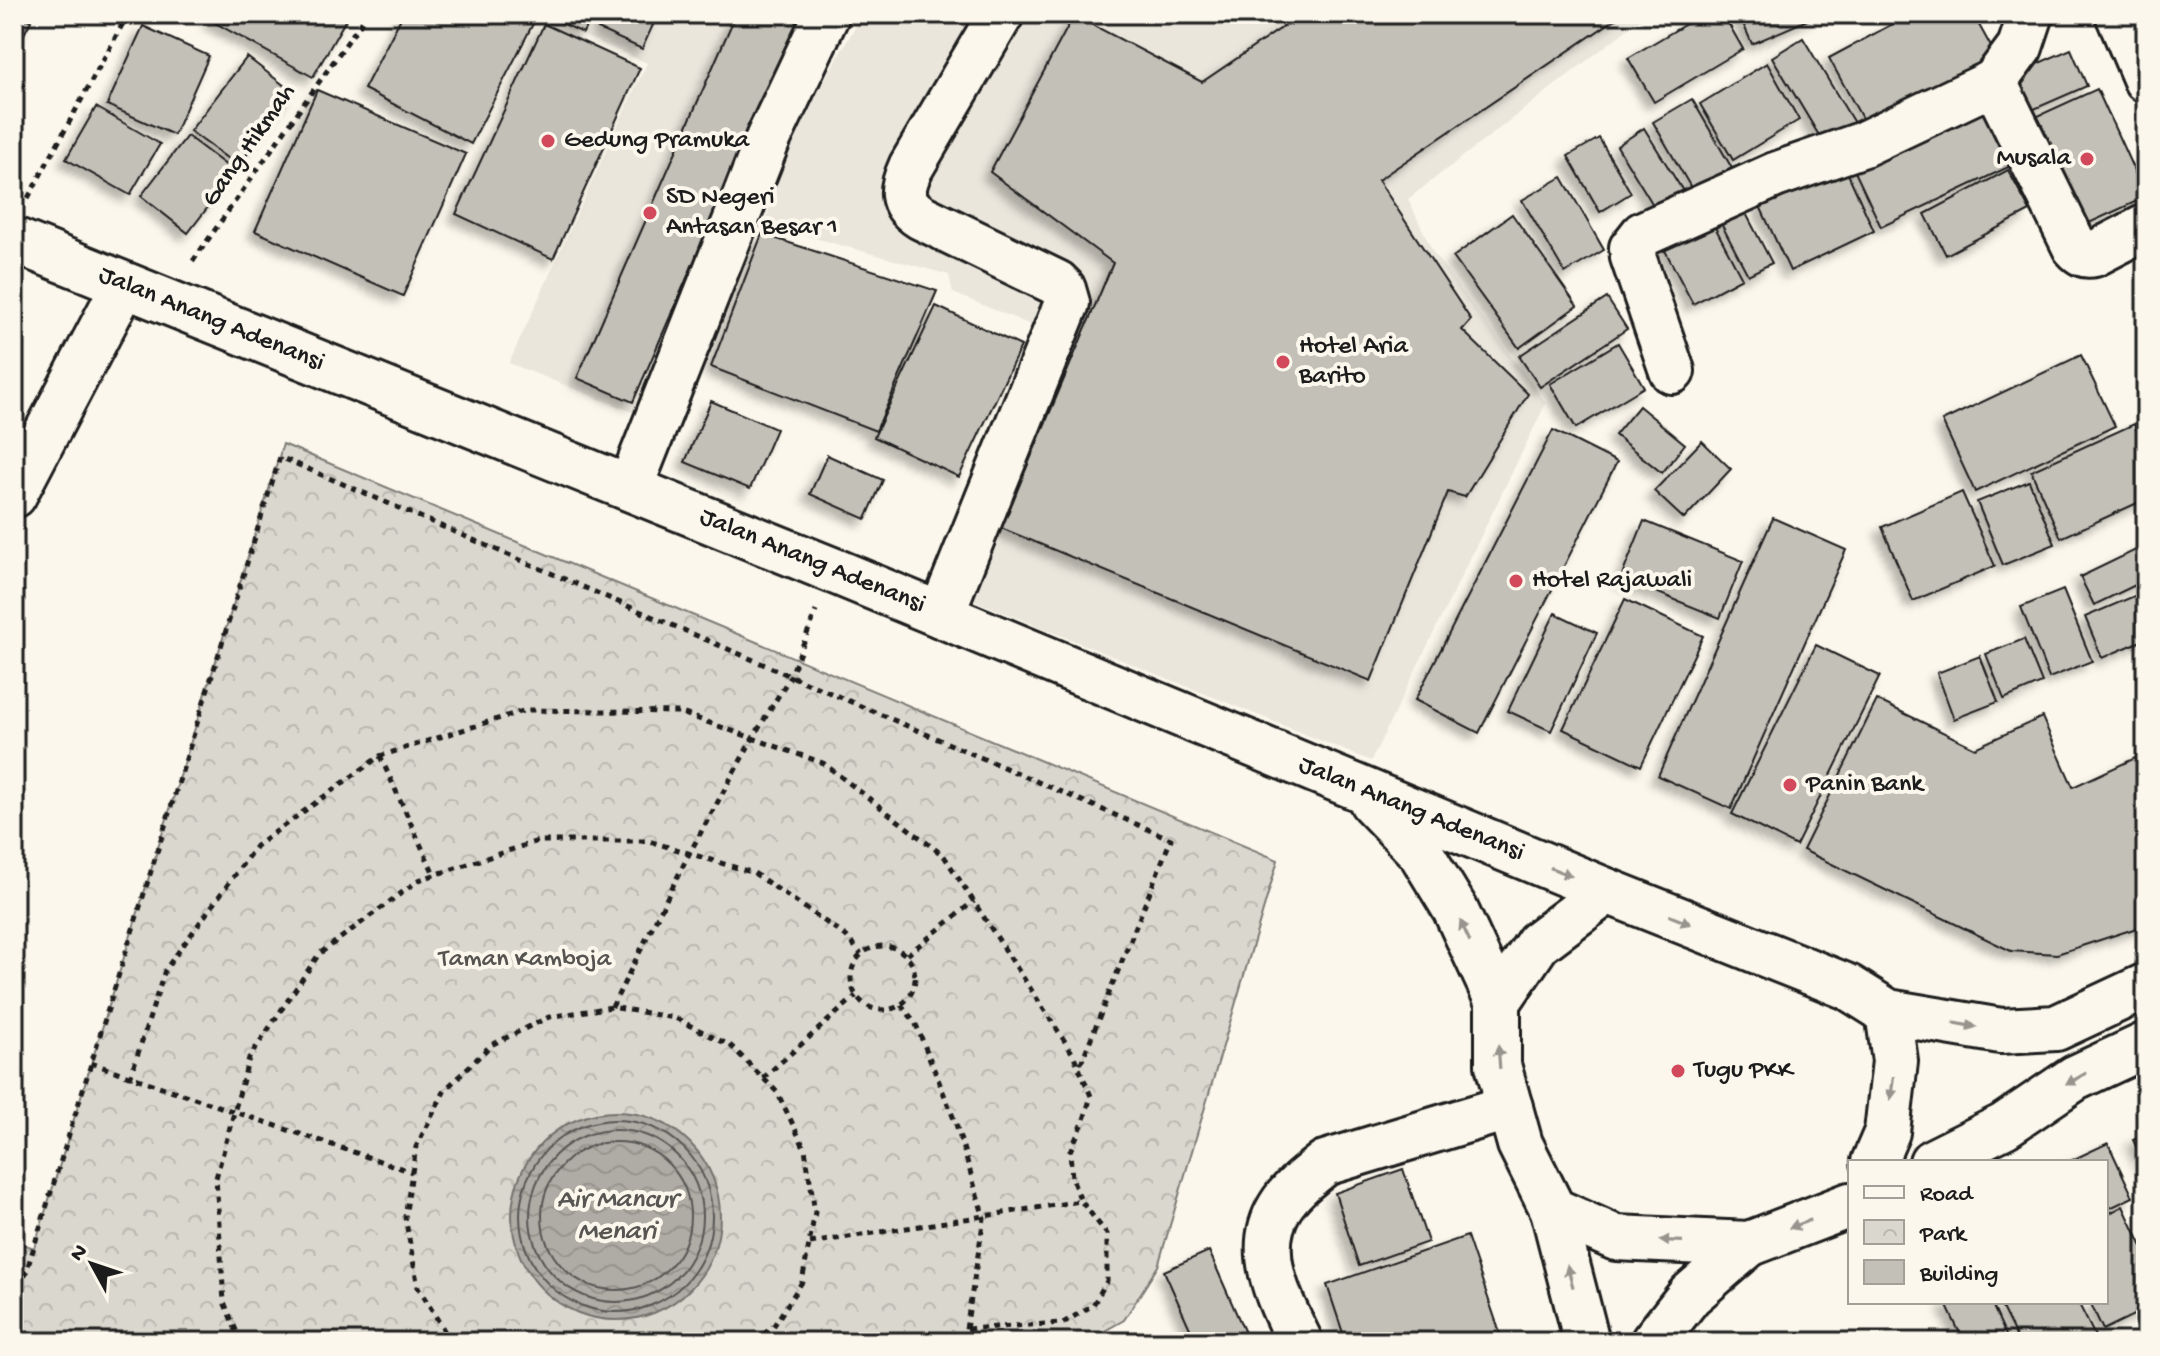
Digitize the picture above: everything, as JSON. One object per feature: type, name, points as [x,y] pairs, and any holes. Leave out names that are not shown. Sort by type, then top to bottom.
[{"type":"main road","points":[[630,488],[768,139],[827,14]]},
{"type":"main road","points":[[941,615],[1067,303],[1063,289],[1057,283],[921,217],[911,209],[904,195],[904,183],[911,167],[1001,14]]},
{"type":"main road","points":[[1672,371],[1633,257],[1632,248],[1643,234],[1775,175],[1861,145],[1994,82],[2020,47],[2031,14]]},
{"type":"main road","points":[[2118,14],[2144,72]]},
{"type":"main road","points":[[1994,82],[2080,253],[2087,256],[2094,254],[2146,227]]},
{"type":"main road","name":"Jalan Anang Adenansi","points":[[18,224],[124,285],[832,570],[1607,891],[1848,987],[1888,1012]]},
{"type":"main road","points":[[14,495],[124,285]]},
{"type":"main road","points":[[1359,789],[1421,853],[1455,909],[1498,1002],[1498,1065],[1520,1144],[1553,1210],[1587,1342]]},
{"type":"main road","points":[[1498,1002],[1538,943],[1607,891]]},
{"type":"main road","points":[[1875,1160],[1887,1132],[1895,1061],[1888,1012],[2001,1031],[2056,1028],[2146,986]]},
{"type":"main road","points":[[1936,1160],[2004,1126],[2075,1078],[2146,1045]]},
{"type":"main road","points":[[1300,1342],[1282,1305],[1269,1261],[1268,1238],[1281,1206],[1301,1183],[1325,1163],[1510,1107]]},
{"type":"main road","points":[[1653,1342],[1690,1295],[1749,1244],[1848,1206]]},
{"type":"main road","points":[[1553,1210],[1616,1238],[1749,1244]]},
{"type":"path","points":[[18,224],[128,14]]},
{"type":"path","name":"Gang Hikmah","points":[[164,301],[367,14]]},
{"type":"path","points":[[14,1311],[280,457],[1171,839],[1079,1068]]},
{"type":"path","points":[[612,1007],[689,854],[791,675],[832,570]]},
{"type":"path","points":[[130,1078],[165,970],[256,846],[380,756],[526,710],[679,712],[823,763],[944,856],[1065,1041],[1079,1068],[1091,1096],[1070,1151],[1072,1179],[1081,1201],[1107,1234],[1107,1281],[1093,1305],[1063,1323],[966,1329]]},
{"type":"path","points":[[380,756],[434,874]]},
{"type":"path","points":[[241,1342],[224,1302],[216,1178],[249,1058],[319,954],[419,880],[538,841],[649,841],[754,873],[846,936],[861,954]]},
{"type":"path","points":[[907,955],[974,901]]},
{"type":"path","points":[[879,946],[899,949],[907,955],[913,964],[915,984],[912,994],[901,1005],[884,1010],[863,1004],[851,985],[854,963],[861,954],[879,946]]},
{"type":"path","points":[[763,1078],[856,996]]},
{"type":"path","points":[[901,1005],[915,1022],[956,1124],[984,1218],[966,1329],[956,1342]]},
{"type":"path","points":[[451,1342],[418,1287],[405,1217],[416,1147],[445,1090],[491,1045],[549,1017],[612,1007],[675,1018],[731,1046],[777,1092],[805,1149],[815,1212],[802,1282],[773,1327],[753,1342]]},
{"type":"path","points":[[91,1063],[412,1172]]},
{"type":"path","points":[[810,1243],[1081,1201]]},
{"type":"shaded area","name":"SD Negeri Antasan Besar 1","points":[[544,14],[805,14],[637,414],[509,363],[647,63],[542,18]]},
{"type":"shaded area","name":"Hotel Aria Barito","points":[[863,14],[1647,14],[1408,199],[1434,254],[1546,403],[1371,761],[931,583],[1031,325],[953,293],[949,275],[764,224],[798,124]]},
{"type":"green space","name":"Taman Kamboja","points":[[283,444],[1278,860],[1158,1266],[1124,1320],[1085,1342],[14,1342],[14,1241],[34,1248]]},
{"type":"water","name":"Air Mancur Menari","points":[[616,1112],[656,1120],[689,1143],[712,1176],[720,1216],[712,1256],[689,1289],[656,1312],[616,1320],[576,1312],[543,1289],[520,1256],[512,1216],[520,1176],[543,1143],[576,1120]]},
{"type":"building","points":[[14,14],[31,21],[14,53]]},
{"type":"building","points":[[214,14],[349,14],[313,77],[210,20]]},
{"type":"building","points":[[403,14],[538,14],[471,144],[364,89]]},
{"type":"building","points":[[548,14],[592,14],[583,33]]},
{"type":"building","points":[[605,14],[658,14],[642,49],[598,29]]},
{"type":"building","points":[[736,14],[791,14],[800,18],[633,402],[577,378]]},
{"type":"building","name":"Hotel Aria Barito","points":[[1302,14],[1623,14],[1378,180],[1471,320],[1462,330],[1528,394],[1465,497],[1448,492],[1371,681],[1001,528],[1113,263],[990,172],[1074,15],[1202,82]]},
{"type":"building","points":[[1703,14],[1723,14],[1743,49],[1654,102],[1628,58]]},
{"type":"building","points":[[1739,14],[1821,14],[1752,44]]},
{"type":"building","points":[[1911,14],[1973,14],[2000,63],[1870,133],[1829,58]]},
{"type":"building","name":"Gedung Pramuka","points":[[544,24],[640,68],[553,259],[456,214]]},
{"type":"building","points":[[143,26],[209,56],[174,135],[107,105]]},
{"type":"building","points":[[1803,38],[1860,133],[1829,152],[1772,57]]},
{"type":"building","points":[[2071,49],[2087,86],[2032,110],[2016,73]]},
{"type":"building","points":[[247,57],[294,93],[238,166],[190,131]]},
{"type":"building","points":[[1767,63],[1799,120],[1733,160],[1700,104]]},
{"type":"building","name":"Musala","points":[[2097,89],[2146,197],[2076,229],[2027,121]]},
{"type":"building","points":[[317,90],[466,154],[403,296],[255,231]]},
{"type":"building","points":[[1990,98],[2019,162],[1881,227],[1851,163]]},
{"type":"building","points":[[1692,99],[1733,170],[1694,193],[1653,122]]},
{"type":"building","points":[[96,107],[160,144],[130,195],[66,159]]},
{"type":"building","points":[[1644,128],[1686,196],[1658,213],[1617,146]]},
{"type":"building","points":[[187,136],[235,172],[188,233],[141,196]]},
{"type":"building","points":[[1599,138],[1631,193],[1600,212],[1568,156]]},
{"type":"building","points":[[1844,165],[1874,231],[1790,271],[1759,204]]},
{"type":"building","points":[[2008,170],[2030,211],[1946,255],[1925,214]]},
{"type":"building","points":[[1562,177],[1604,250],[1565,273],[1522,200]]},
{"type":"building","points":[[1740,202],[1772,263],[1748,275],[1716,214]]},
{"type":"building","points":[[1512,214],[1577,306],[1519,348],[1453,257]]},
{"type":"building","points":[[1708,214],[1742,278],[1693,304],[1659,239]]},
{"type":"building","points":[[762,234],[937,291],[876,431],[711,367]]},
{"type":"building","points":[[1607,298],[1627,329],[1540,387],[1519,356]]},
{"type":"building","points":[[936,306],[1021,346],[959,477],[874,437]]},
{"type":"building","points":[[1618,343],[1644,387],[1576,428],[1550,384]]},
{"type":"building","points":[[2081,355],[2115,426],[1975,492],[1942,421]]},
{"type":"building","points":[[711,401],[776,429],[750,489],[685,462]]},
{"type":"building","points":[[1639,406],[1685,444],[1662,473],[1615,435]]},
{"type":"building","points":[[2134,424],[2146,450],[2146,499],[2061,538],[2031,471]]},
{"type":"building","name":"Hotel Rajawali","points":[[1553,430],[1617,462],[1479,733],[1415,700]]},
{"type":"building","points":[[1702,441],[1731,469],[1684,519],[1654,491]]},
{"type":"building","points":[[827,455],[883,480],[866,519],[810,494]]},
{"type":"building","points":[[2029,481],[2055,544],[2003,565],[1977,502]]},
{"type":"building","points":[[1962,492],[1995,566],[1913,601],[1882,527]]},
{"type":"building","points":[[1773,518],[1846,550],[1731,809],[1658,776]]},
{"type":"building","points":[[1644,521],[1743,561],[1720,618],[1621,578]]},
{"type":"building","points":[[2146,545],[2146,580],[2094,605],[2080,577]]},
{"type":"building","points":[[2063,590],[2092,661],[2049,678],[2021,607]]},
{"type":"building","points":[[2146,591],[2146,639],[2102,658],[2085,617]]},
{"type":"building","points":[[1625,599],[1703,636],[1641,766],[1563,729]]},
{"type":"building","points":[[1555,613],[1597,633],[1551,731],[1508,711]]},
{"type":"building","points":[[2024,639],[2042,683],[2004,699],[1986,654]]},
{"type":"building","points":[[1816,645],[1880,676],[1796,846],[1732,814]]},
{"type":"building","points":[[1980,656],[1998,702],[1954,719],[1937,673]]},
{"type":"building","points":[[1877,700],[1975,748],[2042,717],[2073,787],[2146,753],[2146,925],[2057,954],[2011,951],[1803,850]]},
{"type":"building","points":[[2146,1134],[2146,1167],[2133,1140]]},
{"type":"building","points":[[2108,1143],[2133,1197],[2108,1209],[2108,1160],[2072,1160]]},
{"type":"building","points":[[1403,1169],[1428,1242],[1359,1266],[1335,1193]]},
{"type":"building","points":[[2123,1206],[2146,1255],[2146,1309],[2103,1330],[2091,1304],[2108,1304],[2108,1214]]},
{"type":"building","points":[[1467,1236],[1503,1342],[1346,1342],[1327,1285]]},
{"type":"building","points":[[1209,1251],[1249,1342],[1196,1342],[1164,1271]]},
{"type":"building","points":[[1946,1304],[1992,1304],[2009,1342],[1964,1342]]},
{"type":"building","points":[[2000,1304],[2079,1304],[2098,1342],[2019,1342]]},
{"type":"place","name":"Gedung Pramuka","points":[[548,141]]},
{"type":"place","name":"Musala","points":[[2087,159]]},
{"type":"place","name":"SD Negeri Antasan Besar 1","points":[[650,213]]},
{"type":"place","name":"Hotel Aria Barito","points":[[1283,362]]},
{"type":"place","name":"Hotel Rajawali","points":[[1516,581]]},
{"type":"place","name":"Panin Bank","points":[[1790,785]]},
{"type":"place","name":"Tugu PKK","points":[[1678,1071]]}]
